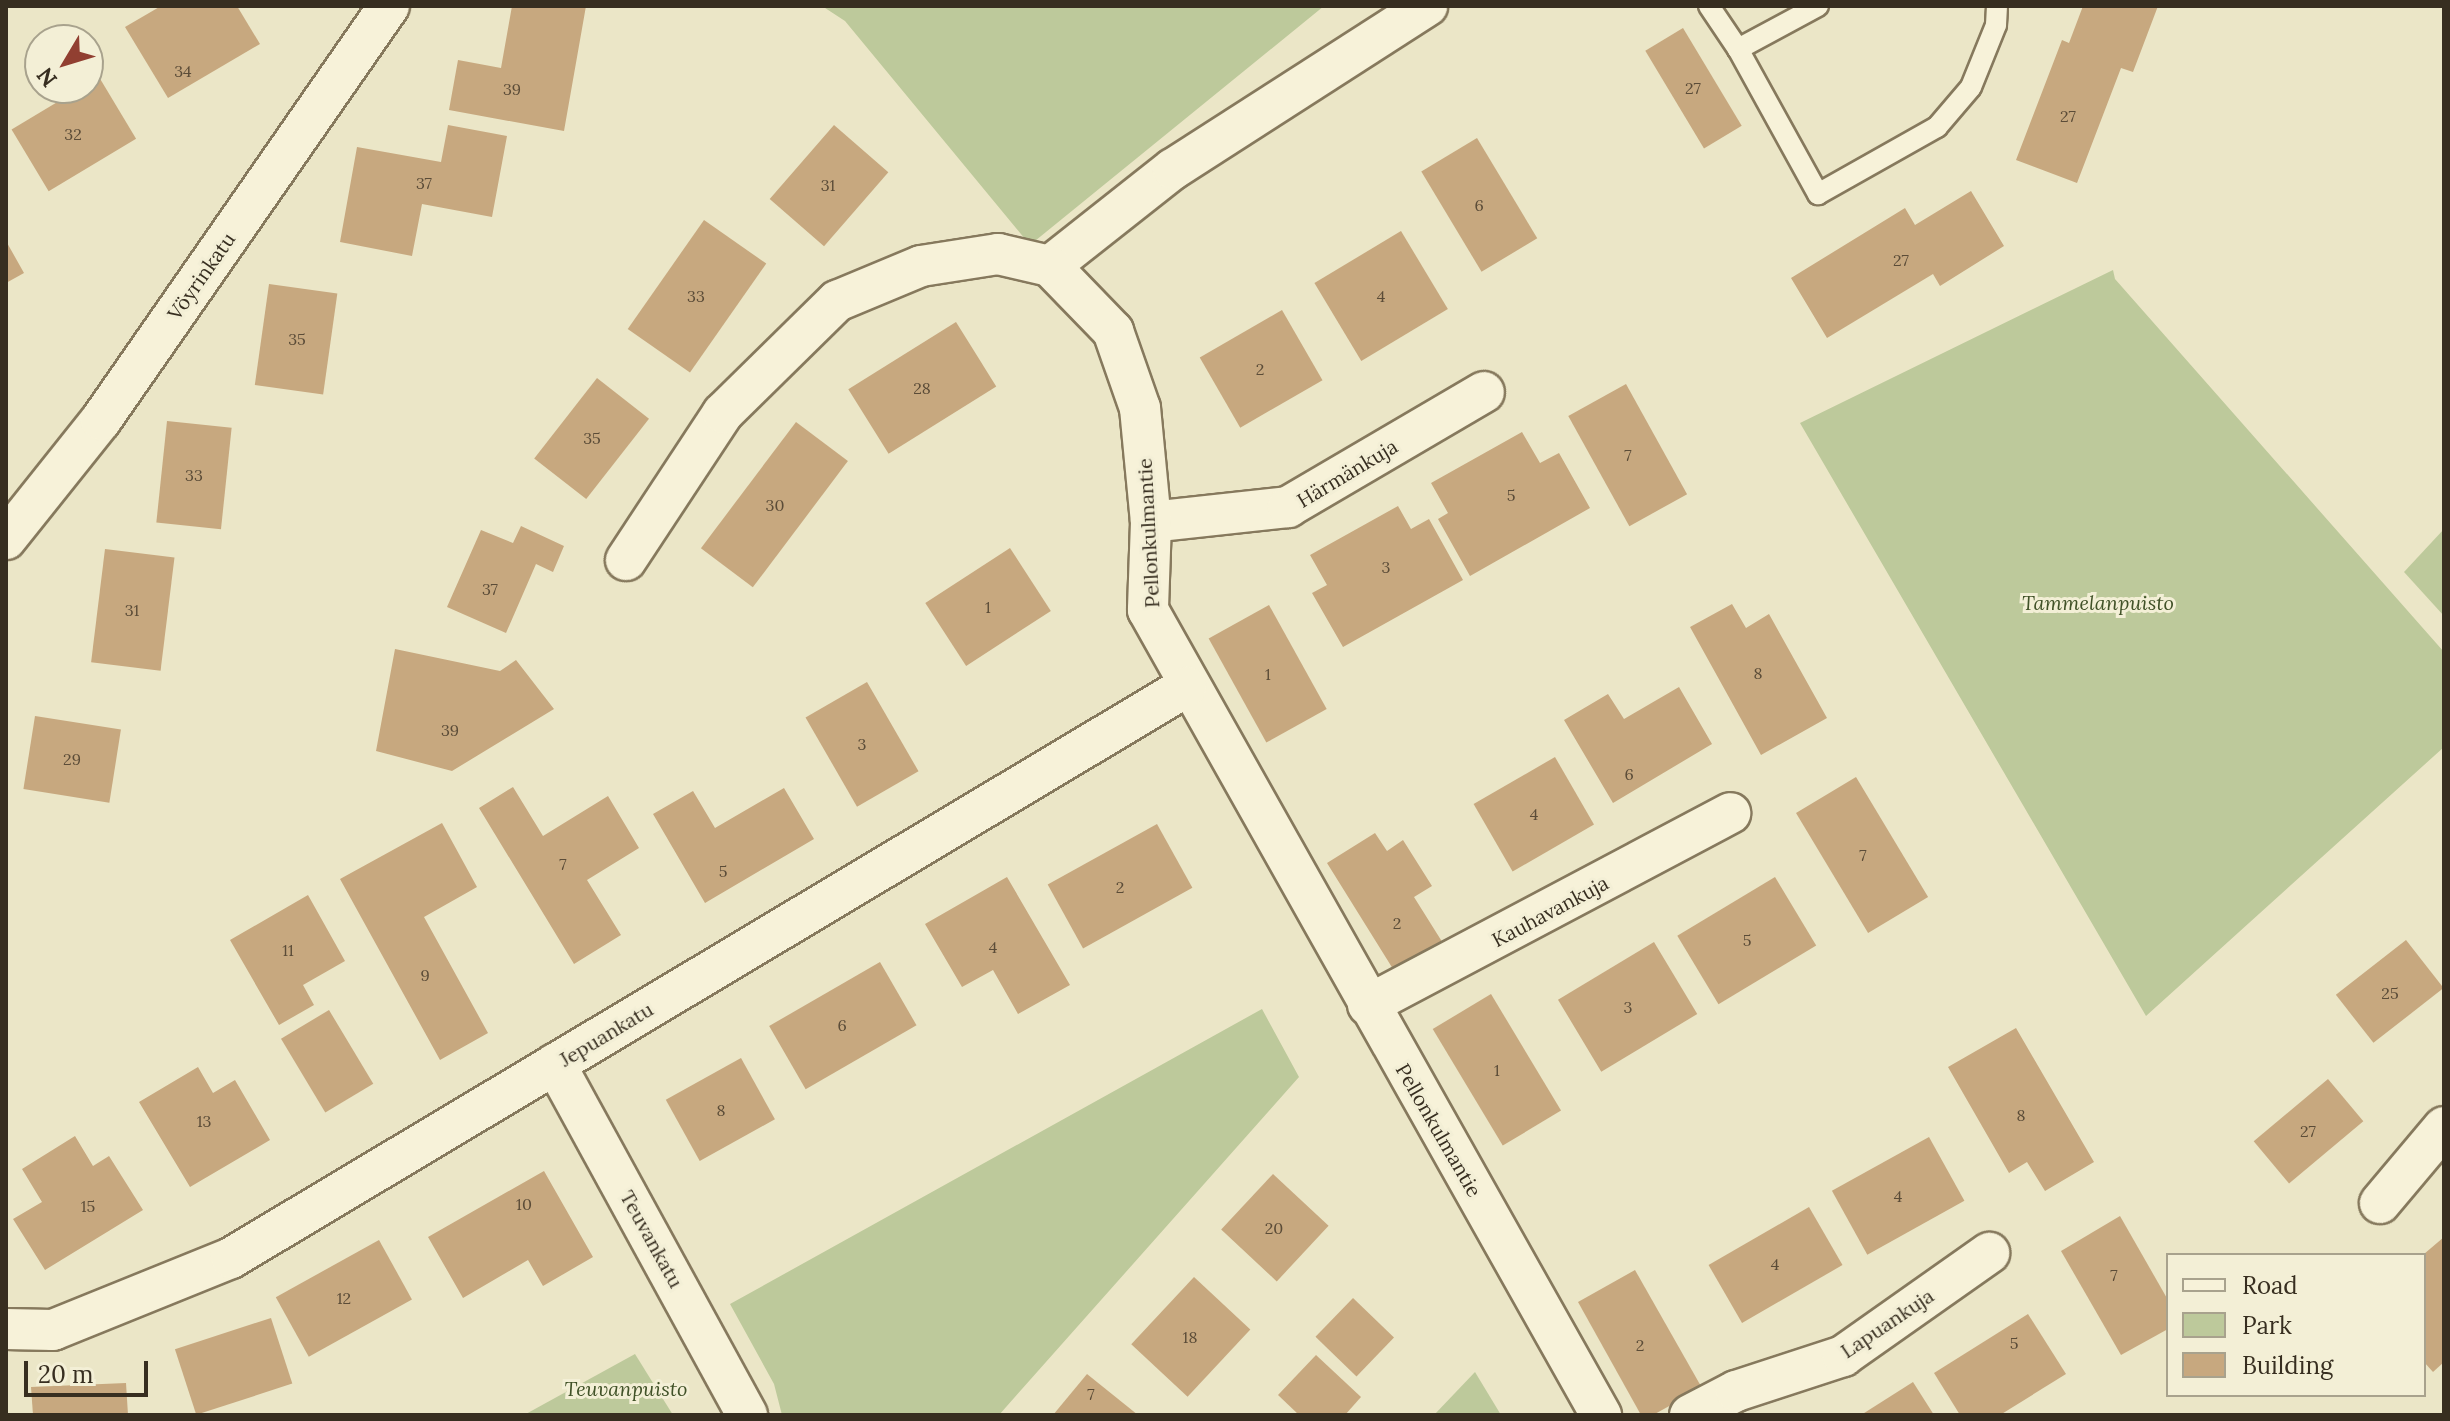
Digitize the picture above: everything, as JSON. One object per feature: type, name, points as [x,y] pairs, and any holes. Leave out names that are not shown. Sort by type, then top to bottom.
[{"type":"street","name":"Vöyrinkatu","points":[[6,539],[101,420],[389,6]]},
{"type":"street","points":[[626,560],[723,413],[837,301],[921,266],[998,254],[1050,266],[1173,169],[1427,6]]},
{"type":"street","name":"Pellonkulmantie","points":[[1050,266],[1113,331],[1140,408],[1151,522],[1148,610],[1186,687],[1601,1415]]},
{"type":"street","name":"Härmänkuja","points":[[1151,522],[1288,507],[1484,392]]},
{"type":"street","name":"Jepuankatu","points":[[6,1329],[53,1330],[231,1258],[1186,687]]},
{"type":"street","name":"Kauhavankuja","points":[[1368,1005],[1730,813]]},
{"type":"street","name":"Teuvankatu","points":[[555,1064],[747,1415]]},
{"type":"street","points":[[2380,1203],[2444,1127]]},
{"type":"street","name":"Lapuankuja","points":[[1690,1415],[1736,1391],[1843,1356],[1989,1253]]},
{"type":"lane","points":[[1709,6],[1738,49],[1818,194],[1937,127],[1971,87],[1996,25],[1997,6]]},
{"type":"lane","points":[[1738,49],[1818,6]]},
{"type":"green space","points":[[822,6],[1324,6],[1030,245],[845,21]]},
{"type":"green space","name":"Tammelanpuisto","points":[[2113,270],[2115,279],[2444,652],[2444,747],[2146,1016],[1800,423]]},
{"type":"green space","points":[[2444,529],[2444,616],[2404,572]]},
{"type":"green space","points":[[1262,1009],[1299,1077],[999,1415],[782,1415],[774,1384],[730,1304]]},
{"type":"green space","name":"Teuvanpuisto","points":[[635,1354],[673,1415],[524,1415]]},
{"type":"green space","points":[[1475,1372],[1501,1415],[1434,1415]]},
{"type":"building","points":[[161,6],[237,6],[260,44],[168,98],[125,27]]},
{"type":"building","points":[[512,6],[586,6],[564,131],[449,110],[458,60],[501,68]]},
{"type":"building","points":[[2083,6],[2158,6],[2133,72],[2121,68],[2077,183],[2016,160],[2062,40],[2069,43]]},
{"type":"building","points":[[1683,28],[1742,126],[1704,148],[1645,51]]},
{"type":"building","points":[[104,85],[136,139],[49,191],[12,130],[54,104],[104,104]]},
{"type":"building","points":[[448,125],[507,136],[492,217],[422,204],[412,256],[340,242],[357,147],[441,162]]},
{"type":"building","points":[[834,125],[888,172],[824,246],[770,199]]},
{"type":"building","points":[[1477,138],[1537,238],[1482,272],[1421,171]]},
{"type":"building","points":[[1971,191],[2004,246],[1940,286],[1933,274],[1827,338],[1791,278],[1905,208],[1915,225]]},
{"type":"building","points":[[704,220],[766,264],[690,373],[628,329]]},
{"type":"building","points":[[1401,231],[1448,309],[1361,361],[1314,283]]},
{"type":"building","points":[[6,241],[24,273],[6,283]]},
{"type":"building","points":[[269,284],[337,294],[323,395],[255,385]]},
{"type":"building","points":[[1282,310],[1322,380],[1240,428],[1200,358]]},
{"type":"building","points":[[956,322],[996,386],[889,454],[848,389]]},
{"type":"building","points":[[597,378],[649,419],[586,499],[534,458]]},
{"type":"building","points":[[1626,384],[1687,494],[1629,526],[1568,416]]},
{"type":"building","points":[[167,421],[232,428],[221,529],[156,522]]},
{"type":"building","points":[[796,422],[848,461],[753,587],[701,548]]},
{"type":"building","points":[[1522,432],[1540,463],[1559,453],[1590,508],[1470,576],[1438,519],[1448,513],[1431,483]]},
{"type":"building","points":[[1398,506],[1411,529],[1429,519],[1463,580],[1343,647],[1312,593],[1327,585],[1310,555]]},
{"type":"building","points":[[521,526],[564,546],[553,572],[536,564],[506,633],[447,607],[481,530],[513,543]]},
{"type":"building","points":[[1010,548],[1051,611],[966,666],[925,603]]},
{"type":"building","points":[[105,549],[174,558],[161,671],[91,662]]},
{"type":"building","points":[[1732,604],[1746,628],[1769,614],[1827,718],[1761,755],[1690,627]]},
{"type":"building","points":[[1269,605],[1327,709],[1266,743],[1209,638]]},
{"type":"building","points":[[395,649],[500,671],[516,660],[554,709],[452,771],[376,751]]},
{"type":"building","points":[[867,682],[918,771],[857,807],[806,718]]},
{"type":"building","points":[[1679,687],[1712,744],[1613,803],[1564,720],[1608,694],[1624,719]]},
{"type":"building","points":[[35,716],[121,730],[109,803],[23,789]]},
{"type":"building","points":[[1555,757],[1594,825],[1513,872],[1474,804]]},
{"type":"building","points":[[1856,777],[1928,897],[1868,933],[1796,813]]},
{"type":"building","points":[[513,787],[543,836],[608,796],[639,848],[587,880],[621,935],[574,964],[479,808]]},
{"type":"building","points":[[784,788],[814,839],[705,903],[653,814],[693,791],[715,828]]},
{"type":"building","points":[[442,823],[477,887],[424,917],[488,1033],[440,1060],[340,879]]},
{"type":"building","points":[[1157,824],[1192,888],[1083,948],[1048,885]]},
{"type":"building","points":[[1375,833],[1387,851],[1403,840],[1432,886],[1414,897],[1446,948],[1398,977],[1327,863]]},
{"type":"building","points":[[1007,877],[1070,985],[1018,1014],[993,970],[962,987],[925,924]]},
{"type":"building","points":[[1775,877],[1816,946],[1718,1004],[1677,936]]},
{"type":"building","points":[[308,895],[345,961],[303,985],[314,1005],[279,1025],[230,940]]},
{"type":"building","points":[[2406,940],[2444,988],[2373,1043],[2336,995]]},
{"type":"building","points":[[1654,942],[1697,1014],[1601,1072],[1558,1000]]},
{"type":"building","points":[[880,962],[916,1025],[806,1089],[769,1026]]},
{"type":"building","points":[[1491,994],[1561,1111],[1503,1146],[1433,1029]]},
{"type":"building","points":[[329,1010],[373,1084],[325,1113],[281,1039]]},
{"type":"building","points":[[2016,1028],[2094,1162],[2045,1191],[2027,1162],[2009,1173],[1948,1067]]},
{"type":"building","points":[[741,1058],[775,1119],[700,1161],[666,1100]]},
{"type":"building","points":[[198,1067],[213,1093],[235,1080],[270,1140],[190,1187],[139,1102]]},
{"type":"building","points":[[2328,1079],[2363,1121],[2289,1183],[2254,1141]]},
{"type":"building","points":[[75,1136],[93,1166],[109,1156],[143,1210],[45,1270],[13,1219],[42,1202],[22,1169]]},
{"type":"building","points":[[1929,1137],[1964,1201],[1867,1255],[1832,1191]]},
{"type":"building","points":[[544,1171],[593,1257],[543,1286],[528,1260],[463,1298],[428,1237]]},
{"type":"building","points":[[1273,1174],[1329,1226],[1277,1281],[1221,1230]]},
{"type":"building","points":[[1809,1207],[1842,1265],[1742,1323],[1709,1265]]},
{"type":"building","points":[[2120,1216],[2166,1296],[2166,1330],[2121,1355],[2061,1251]]},
{"type":"building","points":[[2444,1237],[2444,1362],[2433,1372],[2426,1364],[2425,1253]]},
{"type":"building","points":[[379,1240],[412,1299],[309,1357],[276,1297]]},
{"type":"building","points":[[1635,1270],[1702,1388],[1653,1415],[1641,1415],[1578,1302]]},
{"type":"building","points":[[1194,1277],[1250,1330],[1188,1397],[1131,1344]]},
{"type":"building","points":[[1353,1298],[1394,1338],[1356,1376],[1315,1337]]},
{"type":"building","points":[[2028,1314],[2066,1374],[2000,1415],[1960,1415],[1934,1373]]},
{"type":"building","points":[[271,1318],[292,1384],[196,1415],[175,1349]]},
{"type":"building","points":[[1316,1355],[1361,1397],[1345,1415],[1299,1415],[1278,1395]]},
{"type":"building","points":[[1087,1374],[1138,1415],[1053,1415]]},
{"type":"building","points":[[1913,1382],[1934,1415],[1861,1415]]},
{"type":"building","points":[[126,1383],[128,1415],[33,1415],[31,1387]]}]
